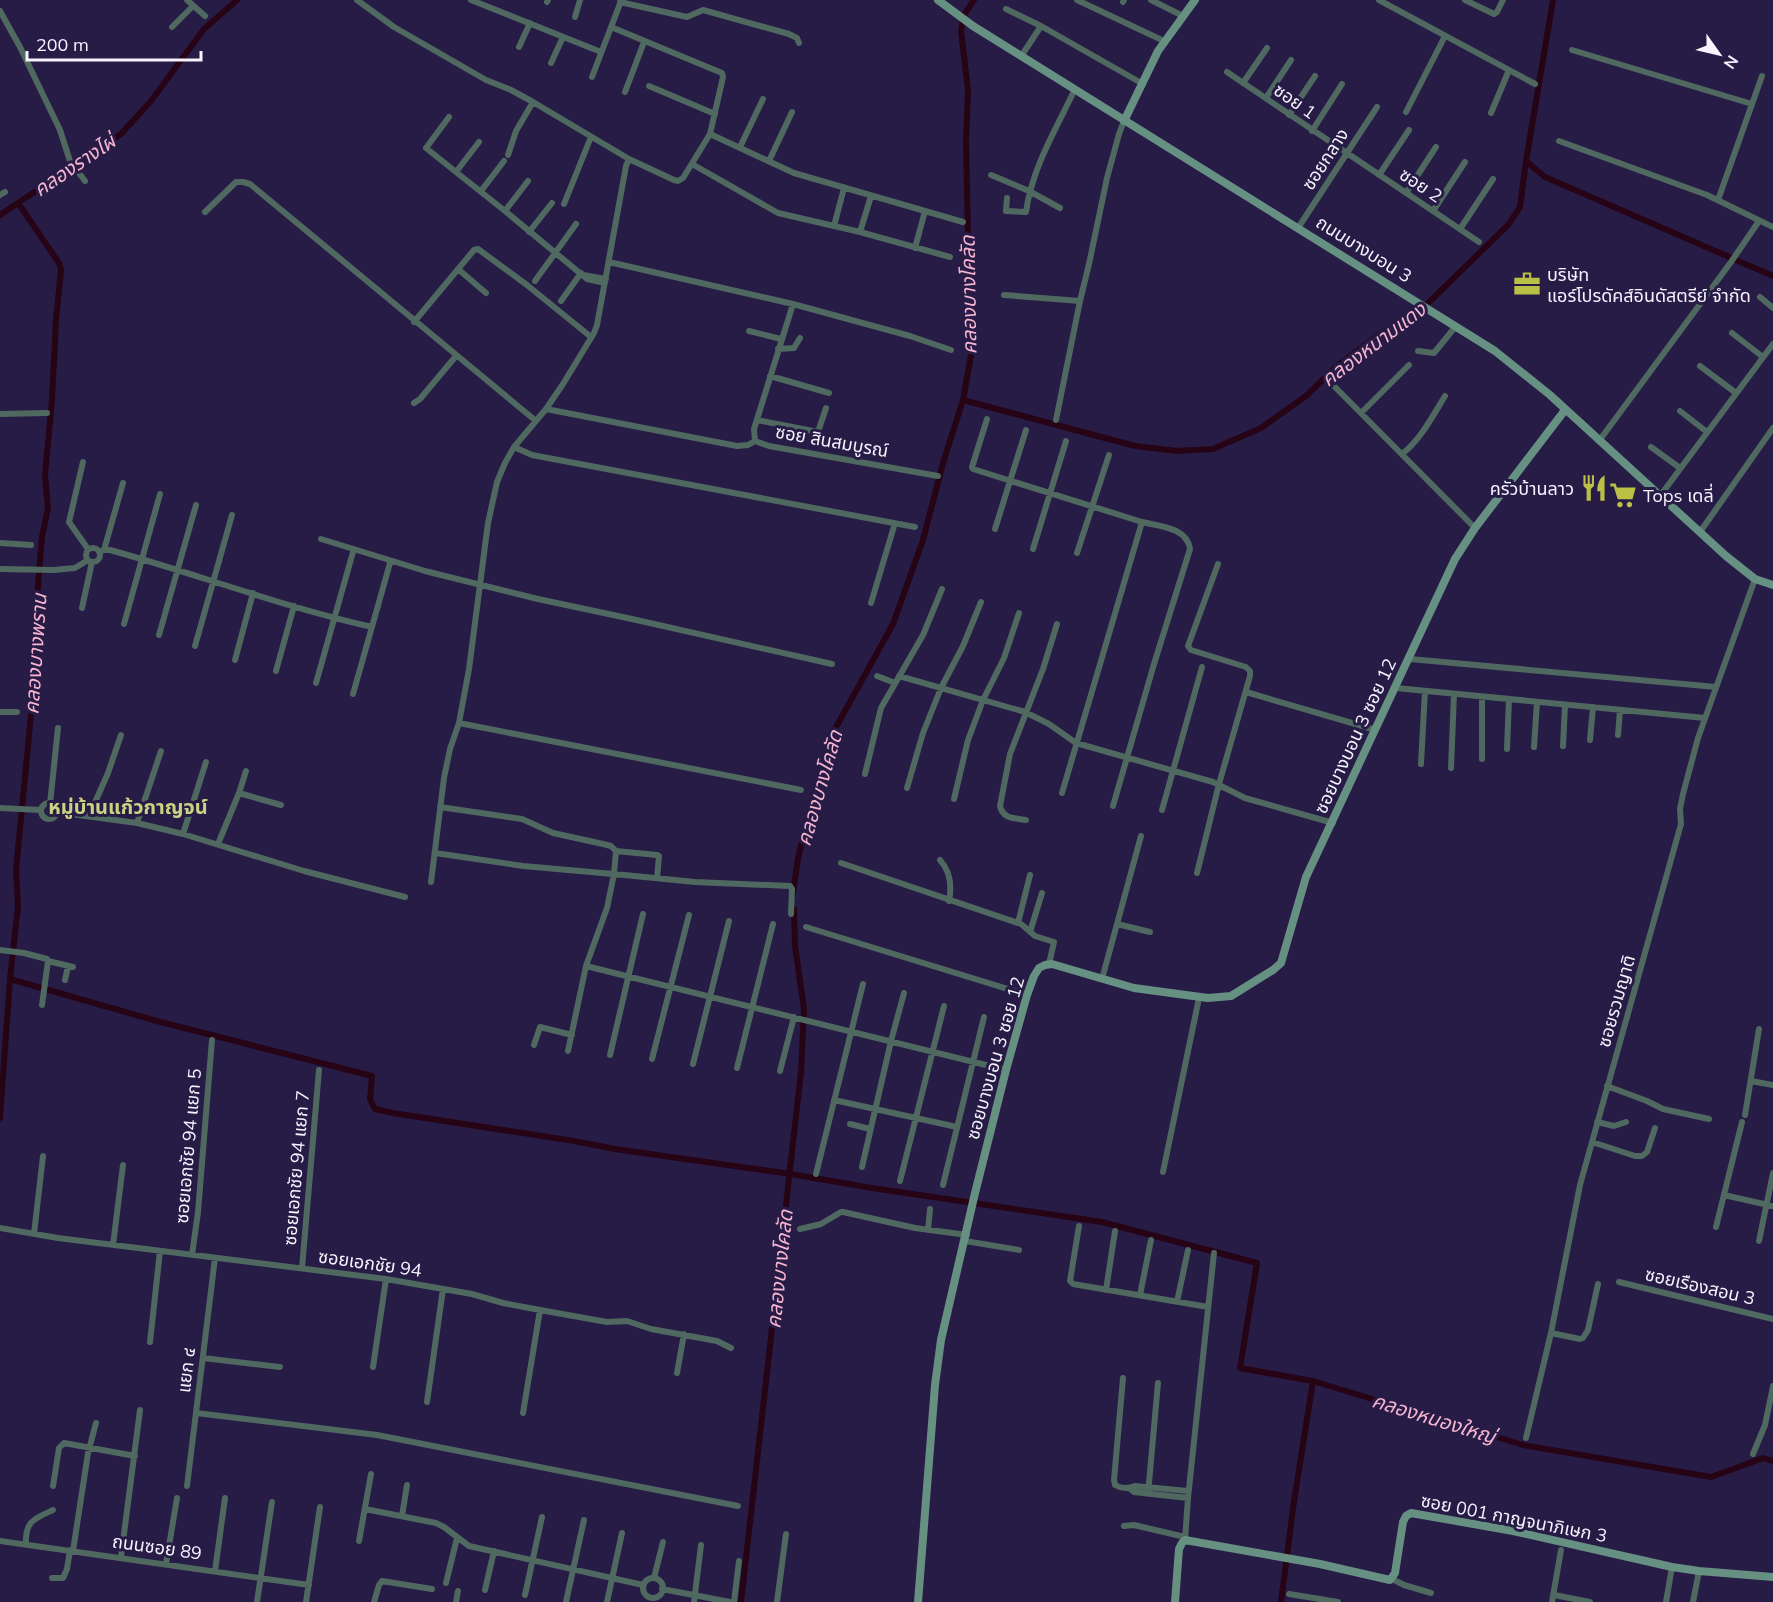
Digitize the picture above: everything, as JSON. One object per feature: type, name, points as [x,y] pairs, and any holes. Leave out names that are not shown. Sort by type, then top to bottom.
[{"type":"street","points":[[187,0],[205,16]]},
{"type":"street","points":[[357,0],[394,27],[477,75],[533,102],[629,159],[678,181],[683,178],[710,134],[722,73],[611,27]]},
{"type":"street","points":[[471,0],[601,52]]},
{"type":"street","points":[[575,17],[580,0]]},
{"type":"street","name":"ถนนบางบอน 3","points":[[938,0],[973,26],[1420,303],[1514,365],[1725,556],[1755,579],[1773,585]]},
{"type":"street","points":[[1077,0],[1164,41]]},
{"type":"street","points":[[1151,0],[1184,16]]},
{"type":"street","points":[[1056,420],[1107,178],[1119,134],[1158,51],[1195,0]]},
{"type":"street","points":[[1379,0],[1535,84]]},
{"type":"street","points":[[1465,0],[1494,14],[1503,0]]},
{"type":"street","points":[[592,77],[621,1],[687,17],[703,10],[789,34],[799,43]]},
{"type":"street","points":[[171,27],[193,6]]},
{"type":"street","points":[[1006,9],[1041,26],[1143,84]]},
{"type":"street","points":[[0,11],[60,130],[70,160],[85,181]]},
{"type":"street","points":[[519,47],[530,23]]},
{"type":"street","points":[[1022,56],[1041,26]]},
{"type":"street","points":[[1406,111],[1445,36]]},
{"type":"street","points":[[551,63],[563,37]]},
{"type":"street","points":[[625,92],[644,42]]},
{"type":"street","points":[[1243,83],[1267,48]]},
{"type":"street","points":[[1572,50],[1752,104]]},
{"type":"street","points":[[1266,98],[1291,60]]},
{"type":"street","points":[[1491,113],[1509,70]]},
{"type":"street","name":"ซอย 1","points":[[1227,72],[1347,154]]},
{"type":"street","points":[[1289,115],[1315,76]]},
{"type":"street","points":[[1718,200],[1762,76]]},
{"type":"street","points":[[1312,131],[1342,84]]},
{"type":"street","points":[[649,86],[715,114]]},
{"type":"street","points":[[1007,198],[1006,211],[1025,213],[1034,174],[1075,89]]},
{"type":"street","points":[[740,147],[763,99]]},
{"type":"street","points":[[481,191],[506,158],[516,131],[533,102]]},
{"type":"street","name":"ซอยกลาง","points":[[1298,228],[1377,107]]},
{"type":"street","points":[[769,161],[792,112]]},
{"type":"street","points":[[449,117],[426,148],[582,274],[606,281]]},
{"type":"street","points":[[1379,176],[1409,130]]},
{"type":"street","points":[[710,134],[794,173],[963,222]]},
{"type":"street","points":[[564,204],[591,136]]},
{"type":"street","points":[[1559,141],[1718,200],[1773,227]]},
{"type":"street","points":[[456,172],[479,142]]},
{"type":"street","points":[[1406,194],[1436,147]]},
{"type":"street","name":"ซอย 2","points":[[1347,154],[1479,242]]},
{"type":"street","points":[[431,882],[450,749],[459,723],[469,669],[479,584],[494,493],[505,463],[514,447],[546,409],[597,325],[629,159]]},
{"type":"street","points":[[1433,211],[1465,162]]},
{"type":"street","points":[[692,164],[778,213],[860,232],[950,257]]},
{"type":"street","points":[[991,175],[1029,191],[1060,208]]},
{"type":"street","points":[[1460,229],[1493,179]]},
{"type":"street","points":[[505,211],[528,181]]},
{"type":"street","points":[[205,212],[236,182],[250,184],[536,421]]},
{"type":"street","points":[[834,226],[844,188]]},
{"type":"street","points":[[860,232],[871,196]]},
{"type":"street","points":[[530,232],[552,203]]},
{"type":"street","points":[[915,248],[925,211]]},
{"type":"street","points":[[1599,441],[1759,221]]},
{"type":"street","points":[[535,281],[576,224]]},
{"type":"street","points":[[414,322],[474,250],[479,249],[591,337]]},
{"type":"street","points":[[609,262],[793,304],[910,336],[951,350]]},
{"type":"street","points":[[458,269],[486,293]]},
{"type":"street","points":[[561,301],[582,274]]},
{"type":"street","points":[[1004,295],[1080,301]]},
{"type":"street","points":[[1760,297],[1773,308]]},
{"type":"street","name":"ซอย สินสมบูรณ์","points":[[793,304],[754,429],[755,441],[769,446],[938,476]]},
{"type":"street","points":[[1418,351],[1434,353],[1456,326]]},
{"type":"street","points":[[749,331],[781,339]]},
{"type":"street","points":[[1732,333],[1763,357]]},
{"type":"street","points":[[778,349],[794,348],[800,338]]},
{"type":"street","points":[[1659,496],[1773,344]]},
{"type":"street","points":[[414,403],[420,399],[456,356]]},
{"type":"street","points":[[1361,413],[1409,365]]},
{"type":"street","points":[[1700,366],[1736,393]]},
{"type":"street","points":[[770,376],[829,393]]},
{"type":"street","points":[[1335,387],[1475,528]]},
{"type":"street","points":[[1401,454],[1424,431],[1445,396]]},
{"type":"street","points":[[757,420],[818,432],[826,408]]},
{"type":"street","points":[[546,409],[736,446],[747,445],[755,441]]},
{"type":"street","name":"ซอยบางบอน 3 ซอย 12","points":[[918,1602],[938,1359],[975,1193],[1026,995],[1034,976],[1039,968],[1049,964],[1134,988],[1199,998],[1231,996],[1281,963],[1306,877],[1455,559],[1475,528],[1565,410]]},
{"type":"street","points":[[1680,411],[1707,432]]},
{"type":"street","points":[[0,414],[47,413]]},
{"type":"street","points":[[987,419],[973,469],[1180,532],[1190,544],[1113,806]]},
{"type":"street","points":[[1700,532],[1773,428]]},
{"type":"street","points":[[994,529],[1026,430]]},
{"type":"street","points":[[1033,549],[1066,441]]},
{"type":"street","points":[[514,447],[532,455],[915,527]]},
{"type":"street","points":[[1651,447],[1680,468]]},
{"type":"street","points":[[1077,553],[1109,455]]},
{"type":"street","points":[[83,462],[69,520],[72,528],[88,549]]},
{"type":"street","points":[[0,569],[75,568],[99,559],[123,483]]},
{"type":"street","points":[[124,624],[160,494]]},
{"type":"street","points":[[159,635],[196,505]]},
{"type":"street","points":[[195,646],[232,515]]},
{"type":"street","points":[[1062,793],[1142,522]]},
{"type":"street","points":[[871,603],[895,523]]},
{"type":"street","points":[[321,539],[426,571],[538,599],[832,664]]},
{"type":"street","points":[[0,543],[31,545]]},
{"type":"street","points":[[88,549],[142,559],[335,619],[372,627]]},
{"type":"street","points":[[81,609],[90,561],[86,554],[88,549]]},
{"type":"street","points":[[316,683],[353,552]]},
{"type":"street","points":[[353,694],[390,563]]},
{"type":"street","points":[[1197,873],[1219,784],[1250,676],[1250,671],[1246,667],[1191,650],[1188,646],[1218,564]]},
{"type":"street","name":"ซอยรวมญาติ","points":[[1526,1438],[1551,1334],[1580,1185],[1681,824],[1680,809],[1683,794],[1705,718],[1755,579]]},
{"type":"street","points":[[865,774],[881,708],[923,635],[942,589]]},
{"type":"street","points":[[235,660],[253,593]]},
{"type":"street","points":[[908,788],[923,733],[981,602]]},
{"type":"street","points":[[276,671],[294,606]]},
{"type":"street","points":[[954,799],[968,740],[983,700],[1004,658],[1019,613]]},
{"type":"street","points":[[1026,820],[1006,816],[1001,812],[1000,806],[1010,754],[1043,669],[1057,624]]},
{"type":"street","points":[[1410,659],[1716,687]]},
{"type":"street","points":[[1162,810],[1202,667]]},
{"type":"street","points":[[877,676],[895,683]]},
{"type":"street","points":[[899,676],[1025,712],[1049,724],[1076,743],[1219,784],[1245,798],[1332,823]]},
{"type":"street","points":[[1396,688],[1705,718]]},
{"type":"street","points":[[1421,764],[1425,691]]},
{"type":"street","points":[[1246,692],[1376,730]]},
{"type":"street","points":[[1451,768],[1454,694]]},
{"type":"street","points":[[1482,697],[1482,759]]},
{"type":"street","points":[[1507,749],[1509,699]]},
{"type":"street","points":[[1534,747],[1537,702]]},
{"type":"street","points":[[1563,746],[1565,705]]},
{"type":"street","points":[[1590,740],[1593,707]]},
{"type":"street","points":[[1618,735],[1620,710]]},
{"type":"street","points":[[0,712],[17,712]]},
{"type":"street","points":[[459,723],[801,789]]},
{"type":"street","points":[[50,804],[58,728]]},
{"type":"street","points":[[89,816],[122,735]]},
{"type":"street","points":[[137,823],[161,751]]},
{"type":"street","points":[[183,834],[206,762]]},
{"type":"street","points":[[218,844],[246,771]]},
{"type":"street","points":[[239,793],[281,805]]},
{"type":"street","points":[[41,810],[46,804],[50,804],[56,808],[57,812]]},
{"type":"street","points":[[440,807],[522,819],[553,833],[610,846],[616,851],[659,856],[657,878]]},
{"type":"street","points":[[0,808],[41,810]]},
{"type":"street","points":[[41,810],[42,815],[48,819],[57,812]]},
{"type":"street","points":[[57,812],[137,823],[183,834],[304,871],[405,897]]},
{"type":"street","points":[[1102,979],[1141,836]]},
{"type":"street","points":[[568,1051],[586,966],[607,908],[616,851]]},
{"type":"street","points":[[435,853],[523,866],[695,882],[790,886],[792,889],[791,914]]},
{"type":"street","points":[[940,860],[946,867],[951,887],[949,901]]},
{"type":"street","points":[[841,863],[1018,923],[1035,936],[1054,942],[1049,964]]},
{"type":"street","points":[[1018,923],[1030,875]]},
{"type":"street","points":[[1030,932],[1042,893]]},
{"type":"street","points":[[610,1055],[644,914]]},
{"type":"street","points":[[652,1059],[689,915]]},
{"type":"street","points":[[693,1064],[729,921]]},
{"type":"street","points":[[737,1068],[773,924]]},
{"type":"street","points":[[1117,924],[1150,932]]},
{"type":"street","points":[[806,927],[1026,995]]},
{"type":"street","points":[[4,951],[24,953],[70,966],[65,980]]},
{"type":"street","points":[[42,1005],[48,961]]},
{"type":"street","points":[[586,966],[1006,1070]]},
{"type":"street","points":[[816,1174],[863,984]]},
{"type":"street","points":[[862,1167],[904,993]]},
{"type":"street","points":[[1163,1172],[1199,998]]},
{"type":"street","points":[[900,1181],[944,1005]]},
{"type":"street","points":[[780,1071],[797,1017]]},
{"type":"street","points":[[943,1185],[984,1017]]},
{"type":"street","points":[[534,1045],[540,1027],[572,1035]]},
{"type":"street","points":[[1716,1227],[1744,1118],[1759,1029]]},
{"type":"street","name":"ซอยเอกชัย 94 แยก 5","points":[[192,1255],[198,1212],[212,1040]]},
{"type":"street","name":"ซอยเอกชัย 94 แยก 7","points":[[302,1268],[319,1070]]},
{"type":"street","points":[[1751,1081],[1773,1084]]},
{"type":"street","points":[[1607,1086],[1663,1109],[1709,1119]]},
{"type":"street","points":[[834,1100],[957,1127]]},
{"type":"street","points":[[1597,1122],[1614,1126],[1626,1122]]},
{"type":"street","points":[[850,1124],[870,1129]]},
{"type":"street","points":[[1592,1142],[1635,1156],[1642,1156],[1647,1152],[1655,1128]]},
{"type":"street","points":[[34,1234],[43,1156]]},
{"type":"street","points":[[113,1245],[123,1165]]},
{"type":"street","points":[[1759,1241],[1770,1205],[1773,1173]]},
{"type":"street","points":[[1724,1195],[1770,1205]]},
{"type":"street","points":[[928,1230],[930,1209]]},
{"type":"street","points":[[800,1228],[821,1224],[843,1212],[1019,1250]]},
{"type":"street","points":[[1079,1226],[1070,1281],[1073,1284],[1208,1307]]},
{"type":"street","name":"ซอยเอกชัย 94","points":[[0,1228],[113,1245],[386,1279],[607,1322],[627,1321],[651,1329],[717,1341],[731,1348]]},
{"type":"street","points":[[1106,1290],[1115,1231]]},
{"type":"street","points":[[1140,1295],[1151,1240]]},
{"type":"street","points":[[1178,1302],[1188,1250]]},
{"type":"street","points":[[150,1342],[160,1251]]},
{"type":"street","points":[[1175,1602],[1179,1549],[1185,1538],[1214,1253]]},
{"type":"street","name":"แยก ๔","points":[[187,1486],[215,1258]]},
{"type":"street","points":[[373,1367],[386,1279]]},
{"type":"street","name":"ซอยเรืองสอน 3","points":[[1620,1282],[1773,1319]]},
{"type":"street","points":[[1551,1334],[1583,1338],[1588,1330],[1598,1284]]},
{"type":"street","points":[[427,1402],[443,1289]]},
{"type":"street","points":[[524,1413],[540,1310]]},
{"type":"street","points":[[677,1373],[684,1334]]},
{"type":"street","points":[[203,1358],[280,1368]]},
{"type":"street","points":[[1123,1378],[1115,1485],[1119,1488],[1129,1488],[1134,1492],[1149,1490],[1188,1495]]},
{"type":"street","points":[[1149,1490],[1158,1383]]},
{"type":"street","points":[[1753,1454],[1765,1425],[1773,1386]]},
{"type":"street","points":[[121,1557],[140,1410]]},
{"type":"street","points":[[196,1413],[377,1435],[738,1506]]},
{"type":"street","points":[[52,1578],[63,1578],[66,1574],[96,1423]]},
{"type":"street","points":[[53,1486],[61,1444],[135,1456]]},
{"type":"street","points":[[359,1541],[371,1474]]},
{"type":"street","points":[[402,1516],[407,1485]]},
{"type":"street","points":[[166,1564],[177,1498]]},
{"type":"street","points":[[215,1571],[225,1498]]},
{"type":"street","points":[[257,1602],[272,1502]]},
{"type":"street","points":[[306,1602],[320,1507]]},
{"type":"street","points":[[365,1509],[436,1523],[469,1546],[643,1585]]},
{"type":"street","points":[[26,1544],[26,1530],[31,1522],[53,1510]]},
{"type":"street","name":"ซอย 001 กาญจนาภิเษก 3","points":[[1392,1579],[1397,1565],[1403,1521],[1411,1513],[1513,1532],[1672,1567],[1773,1577]]},
{"type":"street","points":[[525,1595],[542,1517]]},
{"type":"street","points":[[566,1602],[584,1520]]},
{"type":"street","points":[[1124,1526],[1134,1525],[1185,1538],[1387,1580],[1392,1579],[1431,1593]]},
{"type":"street","points":[[608,1602],[622,1533]]},
{"type":"street","points":[[777,1602],[786,1534]]},
{"type":"street","points":[[447,1583],[457,1538]]},
{"type":"street","name":"ถนนซอย 89","points":[[0,1541],[309,1584]]},
{"type":"street","points":[[654,1578],[663,1542]]},
{"type":"street","points":[[695,1599],[701,1545]]},
{"type":"street","points":[[1561,1550],[1553,1598],[1590,1602]]},
{"type":"street","points":[[485,1590],[494,1551]]},
{"type":"street","points":[[663,1589],[695,1599],[732,1602],[739,1561]]},
{"type":"street","points":[[1666,1602],[1672,1567]]},
{"type":"street","points":[[1693,1602],[1699,1571]]},
{"type":"street","points":[[648,1578],[654,1578],[662,1583],[663,1589],[657,1597],[651,1600],[644,1593],[643,1585],[648,1578]]},
{"type":"street","points":[[374,1602],[382,1581],[432,1590]]},
{"type":"street","points":[[456,1602],[458,1591]]},
{"type":"street","points":[[1289,1594],[1338,1602]]},
{"type":"waterway","name":"คลองรางไผ่","points":[[0,215],[121,134],[151,101],[204,29],[237,0]]},
{"type":"waterway","name":"คลองบางโคลัด","points":[[793,893],[798,858],[809,813],[835,729],[893,624],[923,540],[943,463],[963,400],[973,344],[966,277],[968,90],[961,31],[964,15],[974,0]]},
{"type":"waterway","name":"คลองหนามแดง","points":[[963,400],[1135,446],[1177,451],[1213,449],[1261,428],[1306,396],[1337,366],[1380,334],[1421,310],[1508,225],[1520,207],[1553,0]]},
{"type":"waterway","points":[[1526,161],[1545,177],[1773,276]]},
{"type":"waterway","name":"คลองบางพราน","points":[[0,1118],[18,906],[16,870],[37,652],[37,598],[42,537],[48,508],[45,475],[61,270],[59,263],[18,203]]},
{"type":"waterway","name":"คลองบางโคลัด","points":[[741,1602],[801,1072],[804,1009],[795,946],[794,909]]},
{"type":"waterway","points":[[10,979],[157,1021],[372,1076],[370,1099],[375,1109],[615,1149],[1102,1222],[1257,1263],[1240,1368],[1313,1381]]},
{"type":"waterway","name":"คลองหนองใหญ่","points":[[1281,1602],[1313,1381],[1523,1445],[1711,1477],[1763,1458],[1773,1461]]},
{"type":"place","name":"บริษัท แอร์โปรดัคส์อินดัสตรีย์ จำกัด","points":[[1527,284]]},
{"type":"place","name":"ครัวบ้านลาว","points":[[1594,488]]},
{"type":"place","name":"Tops เดลี่","points":[[1623,495]]},
{"type":"district","name":"หมู่บ้านแก้วกาญจน์","points":[[128,806]]}]
